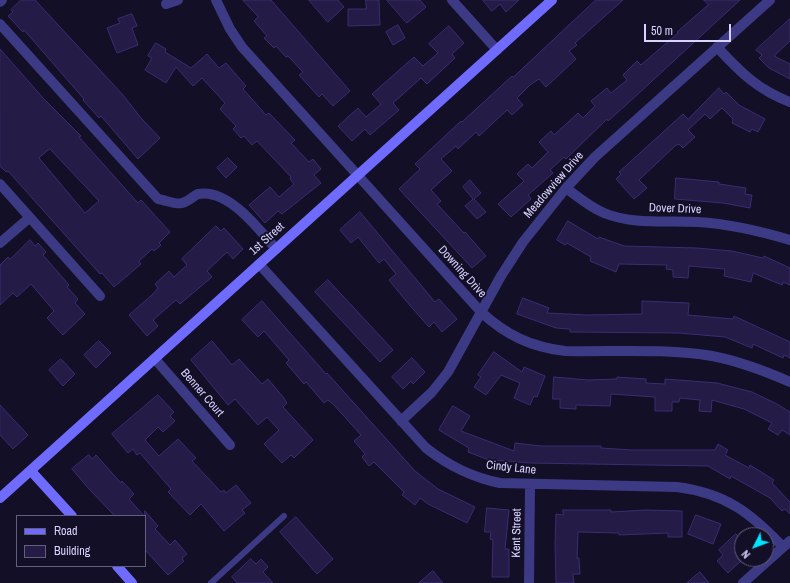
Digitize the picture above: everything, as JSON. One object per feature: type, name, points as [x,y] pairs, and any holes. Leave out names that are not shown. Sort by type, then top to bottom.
[{"type":"street","points":[[166,4],[178,0]]},
{"type":"street","name":"Downing Drive","points":[[216,0],[230,29],[242,47],[357,176],[481,312],[496,326],[513,337],[547,349],[565,351],[684,353],[711,356],[765,371],[790,382]]},
{"type":"street","points":[[452,0],[497,50]]},
{"type":"street","name":"1st Street","points":[[0,498],[552,0]]},
{"type":"street","name":"Meadowview Drive","points":[[401,421],[432,392],[448,372],[481,312],[523,242],[566,188],[595,158],[770,0]]},
{"type":"street","points":[[0,24],[158,199],[182,204],[198,194],[211,194],[227,201],[243,213],[276,248]]},
{"type":"street","points":[[717,47],[743,75],[760,88],[790,102]]},
{"type":"street","points":[[0,184],[100,296]]},
{"type":"street","name":"Dover Drive","points":[[566,188],[586,204],[604,214],[633,220],[698,222],[732,226],[790,240]]},
{"type":"street","points":[[0,243],[29,218]]},
{"type":"street","name":"Cindy Lane","points":[[259,264],[426,448],[443,461],[479,478],[500,483],[677,487],[693,489],[728,501],[746,512],[787,544]]},
{"type":"street","name":"Benner Court","points":[[155,359],[230,445]]},
{"type":"street","points":[[31,470],[71,515]]},
{"type":"street","name":"Kent Street","points":[[530,484],[530,583]]},
{"type":"street","points":[[743,583],[787,544]]},
{"type":"street","points":[[118,567],[132,583]]},
{"type":"lane","points":[[210,583],[284,516]]},
{"type":"building","points":[[21,0],[35,0],[123,95],[141,118],[160,138],[138,159],[101,116],[99,118],[83,100],[84,99],[24,30],[23,32],[8,16],[13,12],[11,10]]},
{"type":"building","points":[[243,0],[271,0],[350,91],[333,106],[322,94],[319,97],[299,75],[303,72],[288,56],[286,57],[276,46],[274,48],[264,38],[267,36],[254,21],[258,17]]},
{"type":"building","points":[[309,0],[338,0],[344,7],[328,22]]},
{"type":"building","points":[[366,0],[379,0],[380,25],[348,26],[348,9],[366,9]]},
{"type":"building","points":[[387,0],[420,0],[426,7],[407,23]]},
{"type":"building","points":[[483,0],[519,0],[506,12],[500,4],[492,11]]},
{"type":"building","points":[[596,0],[623,0],[575,43],[577,45],[569,51],[576,59],[546,87],[539,79],[530,85],[517,98],[523,105],[512,115],[507,110],[479,136],[476,132],[458,149],[456,146],[441,159],[452,171],[431,190],[441,201],[437,204],[486,256],[472,268],[399,189],[420,169],[415,164],[461,121],[462,122],[512,76],[513,77]]},
{"type":"building","points":[[704,0],[740,0],[608,121],[607,119],[566,159],[564,157],[550,170],[553,173],[528,195],[531,199],[511,217],[498,204],[524,181],[517,174],[528,164],[532,168],[548,152],[539,142],[551,131],[554,135],[578,113],[583,118],[595,106],[591,101],[607,88],[611,93],[627,80],[623,75],[637,61],[641,65],[708,5]]},
{"type":"building","points":[[132,14],[137,26],[132,28],[138,45],[117,53],[107,28],[120,23],[118,19]]},
{"type":"building","points":[[790,19],[790,41],[774,56],[790,64],[790,79],[769,68],[759,58],[762,55],[756,50]]},
{"type":"building","points":[[398,25],[405,38],[393,45],[386,32]]},
{"type":"building","points":[[449,26],[464,43],[452,54],[455,58],[427,84],[421,78],[393,103],[399,110],[370,135],[365,129],[352,141],[338,126],[358,108],[366,117],[381,104],[372,94],[414,57],[423,66],[438,53],[429,44]]},
{"type":"building","points":[[156,43],[166,49],[165,52],[191,68],[207,54],[219,68],[226,63],[246,86],[243,89],[266,115],[269,113],[295,140],[291,143],[309,162],[313,159],[321,169],[314,175],[321,183],[282,214],[278,211],[265,223],[249,205],[270,187],[279,197],[294,184],[290,179],[291,177],[257,141],[252,145],[244,136],[241,138],[233,129],[236,126],[220,109],[225,103],[202,78],[193,86],[176,67],[166,83],[145,70],[152,58],[148,56]]},
{"type":"building","points":[[0,49],[44,99],[81,136],[79,137],[138,203],[141,200],[170,232],[159,243],[161,245],[154,251],[152,249],[139,261],[141,264],[114,287],[102,273],[100,274],[8,171],[6,172],[0,166]],"holes":[[[50,149],[99,201],[85,213],[39,158]]]},
{"type":"building","points":[[719,88],[724,94],[726,92],[739,105],[765,119],[758,132],[752,129],[750,132],[732,123],[733,119],[722,108],[710,119],[705,114],[688,130],[695,137],[683,148],[679,144],[675,146],[639,180],[647,188],[634,199],[616,179],[621,174],[619,172],[683,114],[688,119]]},
{"type":"building","points":[[228,158],[237,167],[226,178],[217,168]]},
{"type":"building","points":[[676,178],[719,182],[719,184],[746,188],[745,194],[752,195],[750,208],[723,203],[675,199]]},
{"type":"building","points":[[470,180],[481,193],[474,199],[486,212],[477,219],[465,206],[473,199],[463,187]]},
{"type":"building","points":[[360,212],[435,302],[439,299],[457,319],[442,332],[434,322],[429,327],[389,280],[396,274],[384,259],[379,263],[358,237],[351,243],[340,230]]},
{"type":"building","points":[[568,221],[598,239],[599,237],[624,246],[696,248],[732,251],[763,258],[764,256],[790,268],[790,285],[783,282],[782,285],[753,273],[751,282],[724,276],[725,269],[689,266],[688,278],[673,277],[673,270],[666,269],[667,265],[619,264],[616,272],[590,261],[591,257],[567,243],[565,245],[557,240]]},
{"type":"building","points":[[216,226],[221,231],[224,228],[243,249],[233,259],[227,252],[207,271],[212,277],[180,304],[176,300],[153,320],[158,326],[147,336],[129,315],[153,294],[158,288],[155,284],[169,271],[174,277],[187,265],[182,259]]},
{"type":"building","points":[[30,240],[35,246],[38,243],[46,252],[43,255],[69,285],[67,287],[78,299],[75,303],[85,314],[63,335],[47,318],[54,311],[31,284],[17,297],[13,293],[0,305],[0,265],[8,257],[10,259]]},
{"type":"building","points":[[328,280],[393,350],[380,362],[315,292]]},
{"type":"building","points":[[523,298],[549,308],[547,313],[587,315],[642,314],[642,301],[689,303],[688,315],[733,319],[734,316],[790,342],[790,358],[784,355],[783,358],[753,344],[752,348],[725,337],[679,333],[570,332],[570,329],[556,328],[517,314]]},
{"type":"building","points":[[262,301],[326,374],[327,373],[415,471],[438,489],[475,507],[467,523],[428,504],[420,498],[415,505],[402,495],[404,492],[374,462],[369,466],[362,457],[365,454],[354,441],[361,435],[333,404],[328,400],[324,403],[306,382],[304,384],[286,363],[289,360],[264,331],[258,337],[242,320]]},
{"type":"building","points":[[99,341],[111,353],[96,368],[84,355]]},
{"type":"building","points":[[212,341],[232,365],[239,359],[262,384],[268,379],[283,397],[287,403],[283,407],[313,440],[294,458],[291,455],[282,463],[264,444],[279,430],[267,417],[258,425],[235,399],[228,405],[191,360]]},
{"type":"building","points":[[494,352],[522,372],[524,367],[545,376],[537,397],[534,396],[530,405],[514,398],[520,383],[501,375],[486,395],[474,387],[481,377],[478,375]]},
{"type":"building","points":[[412,358],[425,372],[413,384],[411,381],[403,389],[392,377]]},
{"type":"building","points":[[61,359],[75,374],[63,386],[49,370]]},
{"type":"building","points":[[554,377],[588,380],[617,379],[617,377],[646,379],[646,383],[665,384],[665,379],[717,383],[752,392],[790,412],[790,435],[782,430],[778,435],[768,429],[772,423],[744,409],[712,400],[711,412],[699,411],[700,400],[680,398],[679,402],[672,402],[672,411],[655,411],[655,397],[611,394],[610,406],[576,405],[576,409],[560,408],[560,399],[553,399]]},
{"type":"building","points":[[158,395],[174,412],[170,416],[175,421],[163,432],[158,427],[145,440],[159,456],[178,439],[196,458],[192,461],[221,492],[224,490],[226,493],[236,485],[251,503],[242,510],[245,513],[224,531],[201,504],[190,515],[168,492],[171,489],[140,453],[137,455],[133,449],[128,453],[112,434]]},
{"type":"building","points":[[0,405],[28,435],[13,449],[0,435]]},
{"type":"building","points":[[453,406],[470,416],[461,431],[514,451],[515,443],[541,446],[601,446],[601,448],[633,450],[715,450],[718,444],[728,450],[725,455],[749,468],[750,465],[774,480],[772,483],[790,502],[790,514],[785,509],[782,511],[770,498],[731,476],[730,479],[708,466],[530,463],[494,460],[494,462],[468,452],[469,448],[439,430]]},
{"type":"building","points":[[89,455],[92,459],[96,455],[121,483],[122,481],[134,494],[129,499],[143,515],[114,515],[72,469]]},
{"type":"building","points":[[487,508],[509,510],[505,549],[509,549],[509,577],[492,577],[493,540],[490,539],[491,532],[485,532]]},
{"type":"building","points":[[563,510],[611,510],[611,512],[646,510],[682,511],[682,537],[668,537],[668,533],[619,535],[619,533],[578,532],[577,558],[579,558],[580,574],[573,574],[574,583],[556,583],[556,514],[563,515]]},
{"type":"building","points":[[145,511],[158,526],[155,529],[170,545],[175,540],[187,554],[182,558],[184,561],[168,575],[146,551]]},
{"type":"building","points":[[696,515],[721,524],[713,544],[688,534]]},
{"type":"building","points":[[296,517],[333,559],[317,574],[280,532]]},
{"type":"building","points":[[734,536],[734,567],[728,573],[717,561],[723,555],[719,550]]},
{"type":"building","points":[[251,559],[256,564],[261,559],[268,567],[263,572],[273,583],[237,583],[232,577]]},
{"type":"building","points":[[433,571],[443,583],[419,583]]},
{"type":"building","points":[[700,572],[709,583],[687,583]]}]
